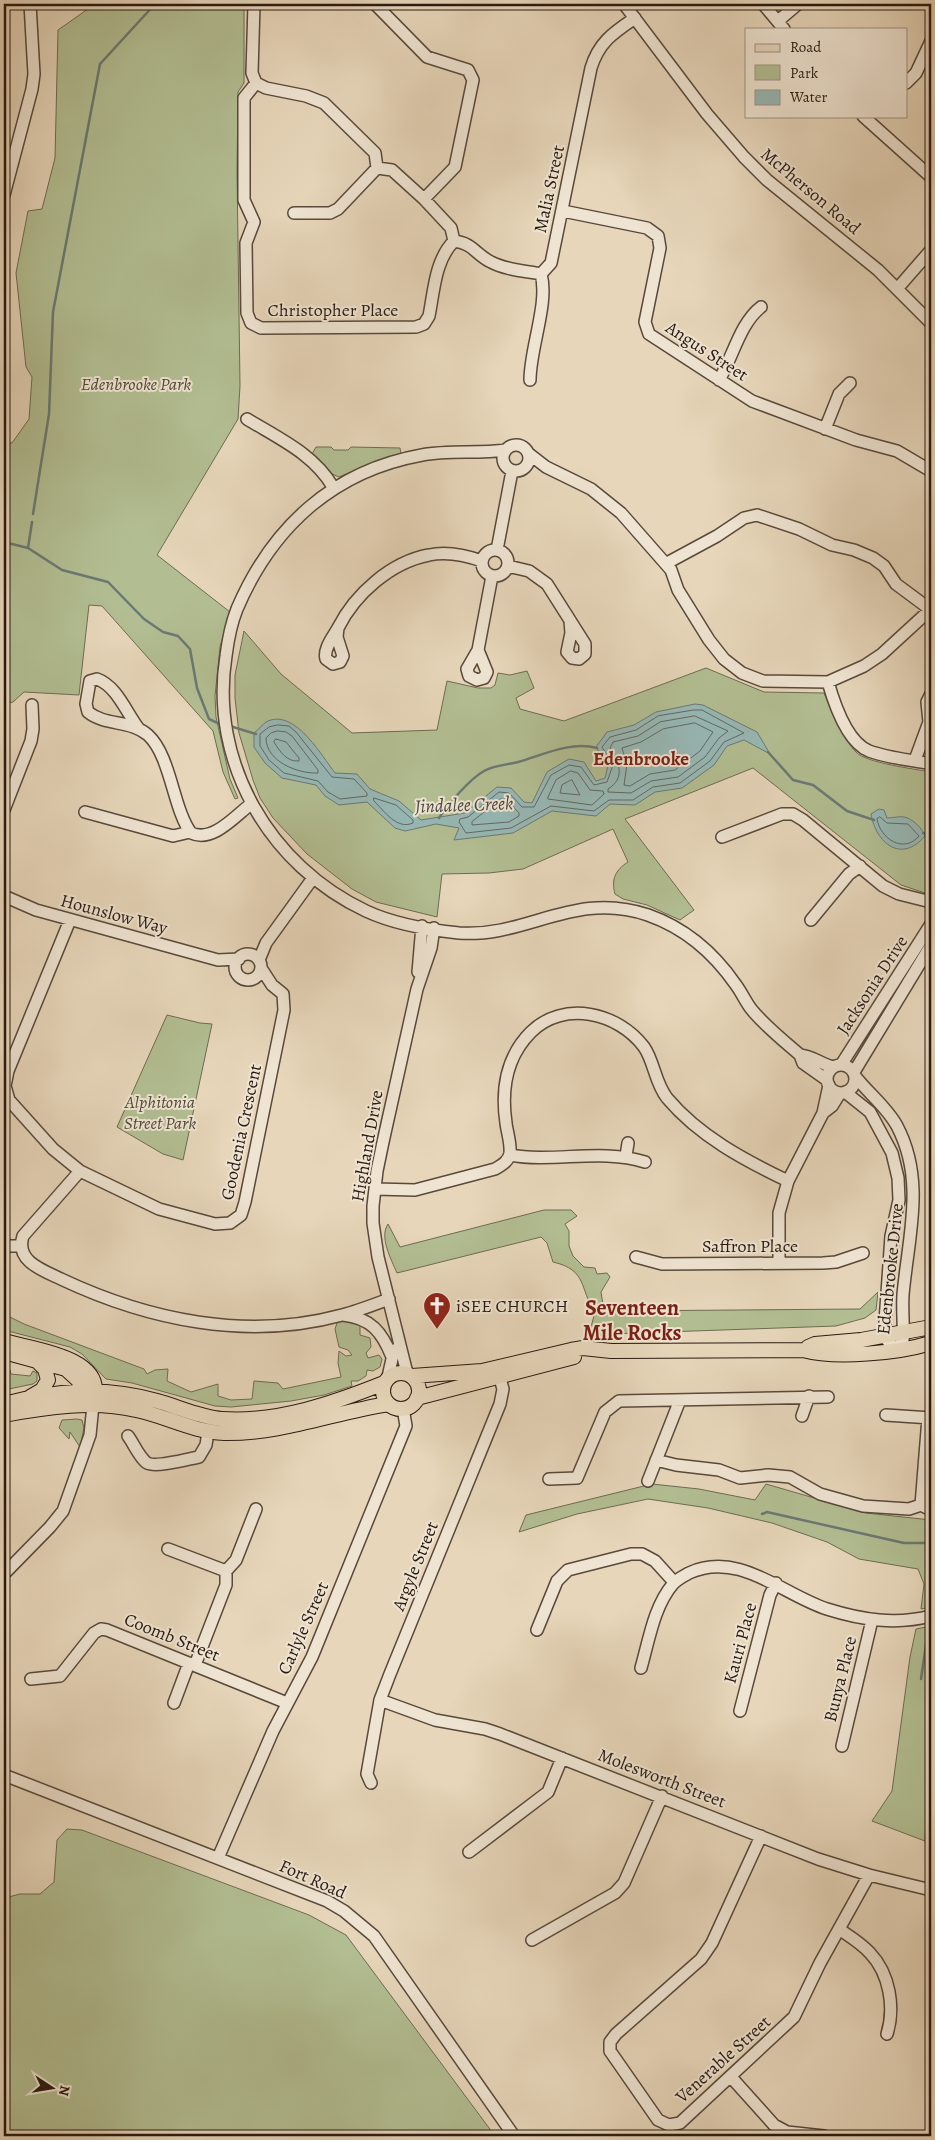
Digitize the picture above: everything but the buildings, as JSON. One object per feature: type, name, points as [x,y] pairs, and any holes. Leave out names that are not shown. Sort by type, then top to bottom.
[{"type":"main road","points":[[803,1350],[815,1344],[884,1336],[931,1327]]},
{"type":"main road","points":[[4,1342],[71,1359],[88,1373],[92,1405]]},
{"type":"main road","points":[[4,1404],[30,1398],[89,1390],[134,1395],[199,1415],[234,1419],[314,1409],[386,1380],[397,1373],[409,1375],[498,1371],[612,1351],[803,1350],[814,1353],[895,1350],[931,1343]]},
{"type":"main road","points":[[4,1352],[66,1369],[89,1390]]},
{"type":"main road","points":[[30,1398],[42,1390],[48,1380],[46,1369],[37,1360]]},
{"type":"main road","points":[[386,1380],[383,1394],[388,1404],[393,1407],[403,1408],[410,1406],[417,1398],[498,1371]]},
{"type":"main road","points":[[409,1375],[418,1386],[417,1398]]},
{"type":"main road","points":[[4,1415],[92,1405],[136,1410],[208,1432],[249,1433],[281,1429],[388,1404]]},
{"type":"street","points":[[5,189],[34,74],[30,4]]},
{"type":"street","points":[[254,4],[252,73],[256,83],[266,88],[306,96],[324,103],[375,153],[377,168]]},
{"type":"street","points":[[375,4],[427,57],[468,70],[473,80],[456,167],[424,200]]},
{"type":"street","name":"McPherson Road","points":[[624,4],[708,114],[744,157],[767,180],[878,270],[931,323]]},
{"type":"street","points":[[764,4],[781,25],[798,4]]},
{"type":"street","name":"Malia Street","points":[[541,274],[552,263],[596,51],[605,40],[635,18]]},
{"type":"street","points":[[908,80],[924,58],[931,40]]},
{"type":"street","name":"Christopher Place","points":[[256,83],[244,98],[244,200],[254,222],[246,243],[247,313],[251,323],[261,328],[416,327],[424,324],[429,316],[440,261],[445,250],[454,241]]},
{"type":"street","points":[[869,118],[931,177]]},
{"type":"street","points":[[377,168],[392,170],[424,200],[451,228],[454,241],[467,243],[489,262],[498,266],[541,274],[545,287],[531,356],[530,380]]},
{"type":"street","points":[[294,213],[330,214],[338,209],[377,168]]},
{"type":"street","name":"Angus Street","points":[[563,210],[654,231],[659,238],[661,246],[645,322],[646,330],[752,401],[826,429],[897,451],[931,471]]},
{"type":"street","points":[[897,290],[931,250]]},
{"type":"street","points":[[719,380],[747,324],[754,312],[761,307]]},
{"type":"street","points":[[826,429],[839,394],[850,383]]},
{"type":"street","points":[[247,419],[312,460],[323,471],[333,487]]},
{"type":"street","points":[[666,563],[717,536],[744,518],[757,515],[799,528],[832,545],[854,550],[873,558],[884,566],[896,584],[931,609],[882,654],[864,666],[828,682],[763,680],[742,673],[724,659],[709,640],[678,590],[672,570],[666,563],[639,531],[607,500],[578,481],[546,467],[518,445],[506,450],[484,452],[454,451],[408,458],[367,472],[333,487],[281,535],[258,567],[234,616],[223,677],[222,700],[232,760],[254,808],[274,839],[313,878],[366,911],[401,923],[461,933],[494,931],[589,908],[621,909],[648,915],[674,926],[702,946],[736,984],[751,1009],[800,1056],[803,1063],[828,1082],[835,1092],[843,1093]]},
{"type":"street","points":[[503,462],[506,450]]},
{"type":"street","points":[[484,452],[503,462],[512,471]]},
{"type":"street","points":[[526,466],[528,453]]},
{"type":"street","points":[[512,471],[526,466],[546,467]]},
{"type":"street","points":[[497,550],[512,471]]},
{"type":"street","points":[[497,550],[506,556],[508,566],[502,575],[492,576],[484,570],[482,561],[486,554],[497,550]]},
{"type":"street","points":[[338,628],[345,615],[374,583],[411,561],[429,554],[449,553],[482,561]]},
{"type":"street","points":[[508,566],[529,571],[545,582],[555,594],[570,621]]},
{"type":"street","points":[[478,650],[492,576]]},
{"type":"street","points":[[139,728],[102,719],[88,713],[86,704],[90,681],[97,679],[105,684],[128,710],[139,728],[157,746],[190,832]]},
{"type":"street","points":[[828,682],[841,718],[862,746],[879,754],[931,764]]},
{"type":"street","points":[[915,760],[930,720],[927,702],[931,694]]},
{"type":"street","points":[[4,810],[30,741],[33,729],[32,705]]},
{"type":"street","points":[[84,812],[173,836],[190,832],[199,836],[207,835],[254,808]]},
{"type":"street","points":[[722,837],[782,814],[793,814],[890,890],[931,902]]},
{"type":"street","points":[[811,920],[849,874],[860,866]]},
{"type":"street","points":[[237,972],[236,965],[239,959],[256,965],[266,943],[313,878]]},
{"type":"street","name":"Hounslow Way","points":[[4,896],[36,910],[218,960],[237,972],[244,979],[256,965]]},
{"type":"street","name":"Goodenia Crescent","points":[[70,920],[8,1071],[5,1086],[9,1100],[53,1149],[80,1171],[160,1209],[215,1224],[230,1223],[241,1215],[246,1202],[284,1010],[283,994],[272,985],[256,965]]},
{"type":"street","name":"Jacksonia Drive","points":[[837,1066],[931,924]]},
{"type":"street","name":"Highland Drive","points":[[417,989],[422,926]]},
{"type":"street","name":"Highland Drive","points":[[409,1375],[397,1338],[378,1256],[373,1224],[375,1188],[417,989],[431,948],[434,928]]},
{"type":"street","name":"Jacksonia Drive","points":[[854,1074],[931,945]]},
{"type":"street","name":"Hounslow Way","points":[[218,960],[239,959]]},
{"type":"street","points":[[375,1188],[414,1190],[495,1169],[504,1163],[510,1155],[504,1106],[504,1084],[519,1044],[536,1027],[563,1014],[577,1013],[605,1018],[629,1031],[644,1048],[654,1076],[667,1097],[718,1143],[744,1159],[788,1180]]},
{"type":"street","points":[[800,1056],[808,1056],[824,1065],[848,1067],[854,1074],[854,1084],[823,1113]]},
{"type":"street","points":[[779,1262],[780,1213],[788,1180],[823,1113],[829,1072],[837,1066]]},
{"type":"street","name":"Edenbrooke Drive","points":[[843,1093],[870,1112],[892,1153],[898,1178],[899,1200],[891,1236],[884,1336],[895,1350],[903,1341],[904,1331],[903,1298],[915,1193],[913,1170],[906,1145],[896,1124],[854,1074]]},
{"type":"street","points":[[626,1156],[628,1143]]},
{"type":"street","points":[[510,1155],[528,1158],[626,1156],[645,1162]]},
{"type":"street","points":[[80,1171],[23,1236],[20,1246],[21,1253],[28,1260],[50,1274],[102,1298],[150,1313],[196,1323],[253,1326],[308,1322],[342,1315],[389,1299]]},
{"type":"street","points":[[4,1244],[20,1246]]},
{"type":"street","name":"Saffron Place","points":[[636,1257],[662,1264],[836,1262],[863,1253]]},
{"type":"street","points":[[342,1315],[367,1321],[378,1329],[392,1357]]},
{"type":"street","name":"Highland Drive","points":[[386,1380],[397,1338]]},
{"type":"street","name":"Argyle Street","points":[[371,1783],[367,1774],[380,1700],[500,1404],[503,1389],[498,1371]]},
{"type":"street","points":[[802,1416],[809,1396]]},
{"type":"street","points":[[549,1479],[577,1478],[605,1412],[610,1406],[619,1401],[828,1397]]},
{"type":"street","points":[[648,1481],[680,1400]]},
{"type":"street","points":[[4,1574],[63,1511],[90,1435],[92,1405]]},
{"type":"street","name":"Carlyle Street","points":[[218,1858],[287,1702],[312,1658],[406,1426],[403,1408]]},
{"type":"street","points":[[656,1460],[676,1465],[719,1470],[740,1478],[768,1475],[790,1477],[820,1494],[862,1506],[909,1509],[926,1508],[930,1418],[886,1415]]},
{"type":"street","points":[[128,1436],[148,1464],[157,1464],[199,1457],[206,1446],[208,1432]]},
{"type":"street","points":[[174,1703],[226,1585],[226,1571],[236,1560],[256,1509]]},
{"type":"street","points":[[168,1549],[226,1571]]},
{"type":"street","points":[[537,1630],[557,1581],[568,1570],[631,1554],[642,1554],[655,1561],[674,1582]]},
{"type":"street","points":[[641,1668],[660,1605],[674,1582],[698,1569],[713,1567],[730,1568],[759,1576],[826,1609],[872,1620],[908,1622],[931,1616]]},
{"type":"street","name":"Kauri Place","points":[[740,1711],[770,1595],[776,1583]]},
{"type":"street","name":"Bunya Place","points":[[842,1746],[872,1620]]},
{"type":"street","name":"Coomb Street","points":[[31,1680],[60,1676],[94,1633],[100,1629],[107,1630],[287,1702]]},
{"type":"street","name":"Molesworth Street","points":[[380,1700],[434,1720],[485,1729],[662,1796],[818,1859],[869,1875],[931,1890]]},
{"type":"street","points":[[469,1852],[548,1792],[562,1758]]},
{"type":"street","name":"Fort Road","points":[[4,1776],[327,1901],[360,1924],[374,1936],[514,2136]]},
{"type":"street","points":[[532,1940],[615,1893],[624,1883],[662,1796]]},
{"type":"street","name":"Venerable Street","points":[[761,1836],[712,1943],[701,1959],[616,2034],[610,2042],[610,2051],[658,2120],[669,2125],[680,2123],[794,2017],[869,1875]]},
{"type":"street","points":[[839,1929],[871,1953],[884,1973],[889,1990],[891,2019],[887,2034]]},
{"type":"street","points":[[731,2076],[774,2125],[786,2132],[824,2136]]},
{"type":"green space","name":"Edenbrooke Park","points":[[95,4],[244,4],[244,83],[238,92],[237,171],[240,386],[238,419],[157,555],[230,612],[220,647],[215,696],[216,717],[230,779],[238,798],[235,799],[223,772],[213,731],[102,606],[89,605],[79,695],[24,692],[13,702],[4,704],[4,443],[12,443],[29,419],[32,377],[26,367],[16,273],[28,211],[42,209],[55,158],[58,30]]},
{"type":"green space","points":[[316,447],[331,447],[334,450],[348,450],[351,447],[400,448],[401,454],[369,464],[339,477],[330,473],[312,454]]},
{"type":"green space","points":[[244,631],[281,674],[352,733],[437,730],[447,681],[478,688],[491,688],[495,685],[498,673],[510,675],[527,671],[534,688],[516,698],[520,709],[564,721],[706,668],[764,692],[824,693],[842,732],[851,746],[861,756],[880,762],[931,772],[931,895],[901,885],[753,768],[625,819],[694,910],[680,920],[647,905],[623,899],[615,894],[615,876],[620,868],[628,862],[613,829],[523,869],[489,873],[442,874],[437,917],[376,902],[352,889],[307,854],[273,818],[260,798],[239,733],[235,698],[235,675]]},
{"type":"green space","name":"Alphitonia Street Park","points":[[167,1015],[212,1024],[183,1160],[163,1154],[117,1127]]},
{"type":"green space","points":[[544,1210],[571,1210],[577,1216],[565,1224],[569,1231],[569,1246],[573,1256],[584,1267],[595,1268],[597,1274],[607,1273],[610,1277],[601,1292],[603,1305],[612,1311],[860,1309],[878,1292],[876,1310],[865,1318],[836,1326],[608,1334],[599,1336],[591,1327],[595,1312],[581,1281],[572,1270],[553,1262],[547,1243],[541,1237],[397,1273],[385,1242],[388,1224],[400,1247]]},
{"type":"green space","points":[[4,1314],[24,1324],[144,1369],[147,1374],[155,1370],[168,1369],[167,1381],[191,1392],[218,1384],[218,1396],[231,1400],[252,1399],[254,1381],[278,1383],[283,1389],[341,1377],[338,1363],[339,1351],[346,1356],[352,1355],[348,1350],[339,1347],[335,1329],[338,1320],[360,1322],[360,1335],[370,1338],[371,1347],[366,1353],[368,1358],[379,1355],[382,1359],[380,1367],[373,1371],[367,1370],[366,1376],[358,1381],[351,1381],[352,1386],[324,1395],[291,1401],[231,1407],[215,1406],[132,1383],[106,1379],[82,1354],[70,1347],[4,1330]]},
{"type":"green space","points":[[4,1365],[9,1367],[11,1374],[30,1376],[33,1371],[37,1373],[37,1381],[33,1384],[4,1390]]},
{"type":"green space","points":[[62,1420],[82,1420],[84,1428],[80,1447],[70,1432],[69,1439],[59,1428]]},
{"type":"green space","points":[[652,1484],[699,1489],[755,1500],[766,1484],[866,1513],[931,1520],[931,1607],[921,1609],[924,1584],[918,1569],[859,1559],[827,1542],[772,1523],[708,1508],[648,1499],[577,1514],[519,1532],[526,1515]]},
{"type":"green space","points":[[931,1626],[931,1745],[925,1841],[872,1821],[892,1791],[910,1657],[916,1629]]},
{"type":"green space","points":[[67,1829],[82,1830],[309,1915],[346,1935],[495,2136],[4,2136],[4,1901],[5,1898],[20,1894],[40,1894],[54,1882],[57,1840]]},
{"type":"water","points":[[695,704],[703,705],[757,732],[770,754],[744,740],[727,746],[714,765],[682,788],[655,792],[635,805],[610,804],[596,816],[552,811],[513,833],[454,840],[459,828],[436,824],[405,831],[395,828],[367,802],[339,805],[325,796],[316,785],[282,778],[265,763],[254,747],[254,733],[266,722],[276,719],[287,721],[306,735],[335,773],[357,774],[370,789],[399,801],[421,820],[465,813],[497,787],[511,788],[524,802],[532,803],[547,772],[569,759],[584,762],[596,781],[605,778],[608,766],[596,747],[607,732],[634,725],[656,712]]},
{"type":"water","points":[[879,809],[884,810],[887,818],[902,817],[910,819],[920,827],[925,836],[916,844],[907,848],[899,849],[891,846],[878,834],[874,824],[871,814]]},
{"type":"waterway","points":[[33,514],[49,414],[53,312],[100,64],[155,4]]},
{"type":"waterway","points":[[28,548],[32,522]]},
{"type":"waterway","name":"Jindalee Creek","points":[[4,542],[28,548],[62,570],[108,582],[144,619],[163,632],[178,636],[190,649],[197,688],[209,719],[222,725]]},
{"type":"waterway","name":"Jindalee Creek","points":[[230,726],[256,734]]},
{"type":"waterway","points":[[439,818],[453,799],[479,774],[488,769],[577,746],[597,748]]},
{"type":"waterway","name":"Jindalee Creek","points":[[768,752],[793,780],[813,785],[847,811],[874,820]]},
{"type":"waterway","name":"Jindalee Creek","points":[[923,833],[931,835]]},
{"type":"waterway","points":[[762,1514],[767,1512],[904,1543],[931,1543]]},
{"type":"waterway","points":[[921,1679],[927,1638]]},
{"type":"place","name":"iSEE CHURCH","points":[[437,1330]]},
{"type":"district","name":"Edenbrooke","points":[[641,759]]},
{"type":"district","name":"Seventeen Mile Rocks","points":[[632,1320]]}]
